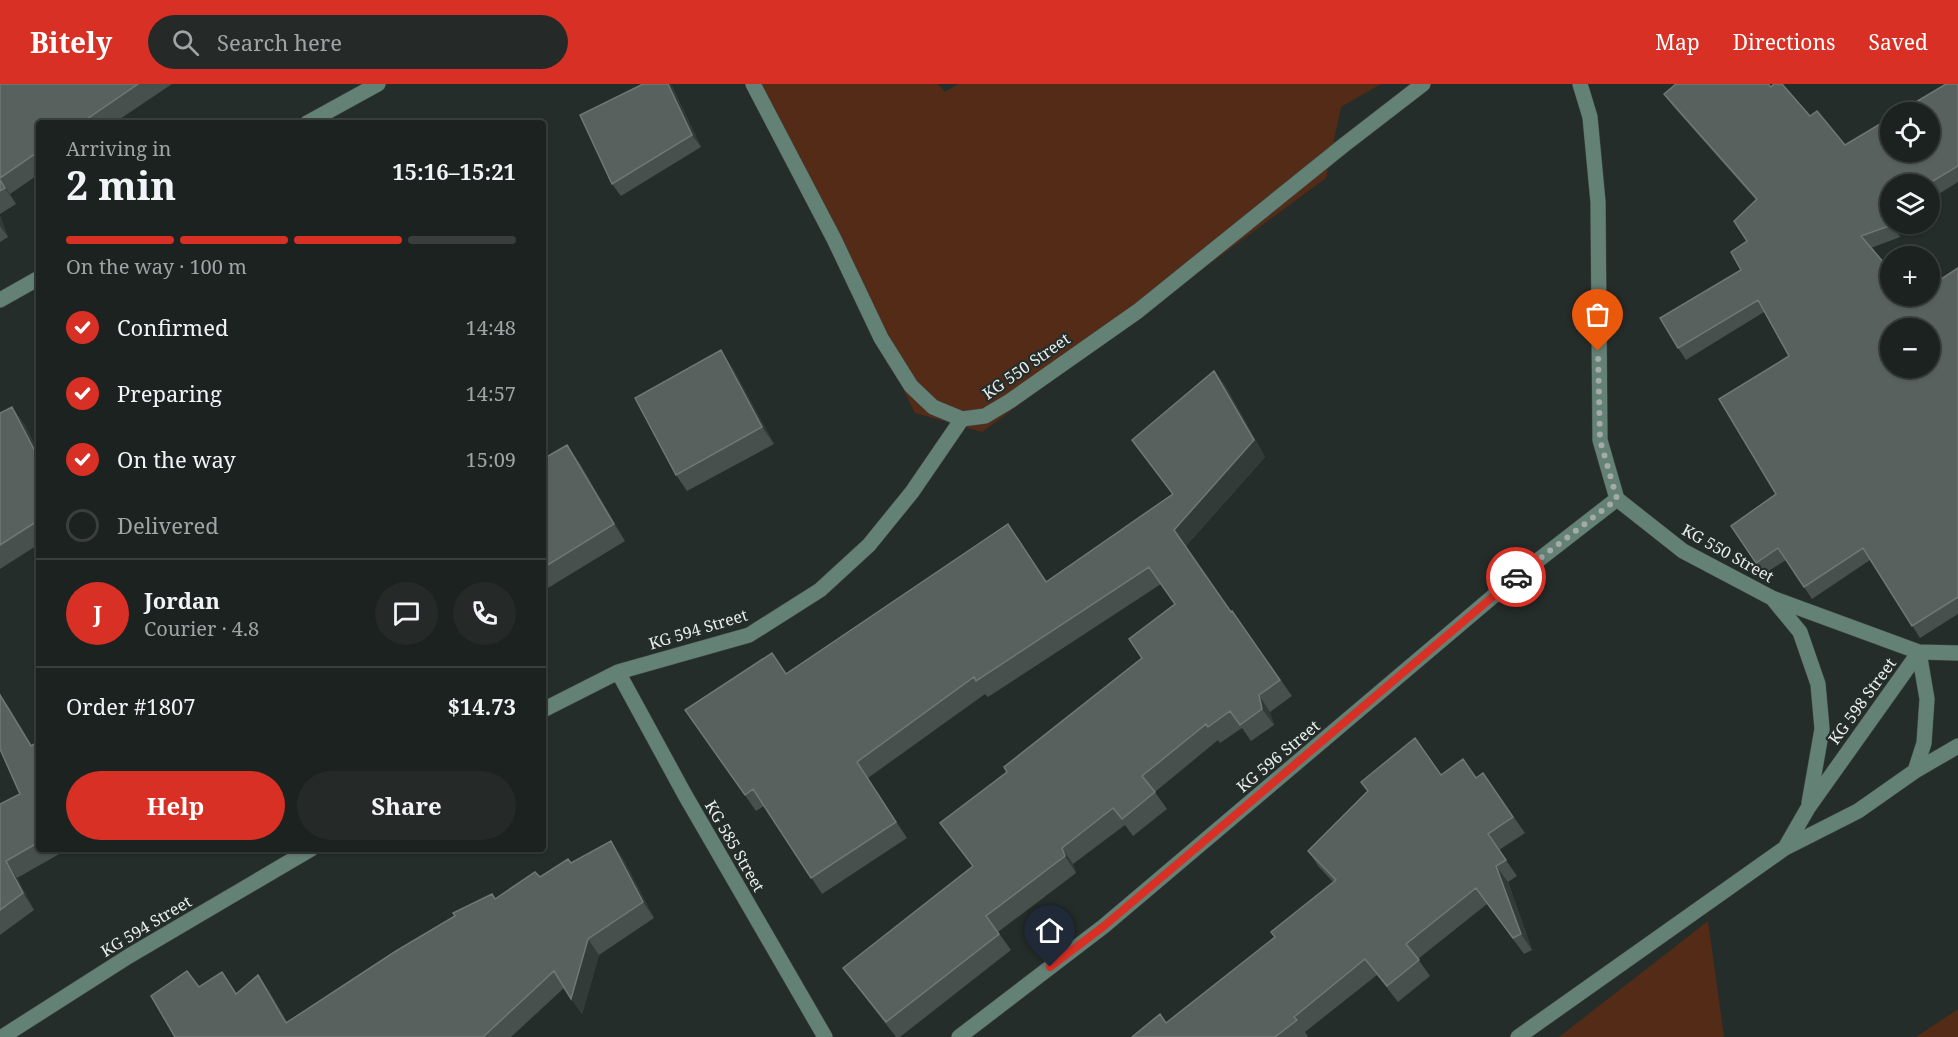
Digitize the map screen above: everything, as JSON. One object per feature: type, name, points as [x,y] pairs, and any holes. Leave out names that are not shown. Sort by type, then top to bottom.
[{"type":"street","points":[[313,120],[363,88],[378,84]]},
{"type":"street","points":[[753,84],[834,239],[887,348],[912,386],[933,407],[962,419]]},
{"type":"street","name":"KG 550 Street","points":[[962,419],[985,416],[1010,401],[1138,311],[1423,84]]},
{"type":"street","points":[[1580,84],[1590,117],[1598,202],[1600,440],[1617,499]]},
{"type":"street","points":[[0,300],[36,280]]},
{"type":"street","name":"KG 594 Street","points":[[546,708],[618,672],[749,635],[820,590],[869,545],[912,492],[962,419]]},
{"type":"street","name":"KG 550 Street","points":[[1617,499],[1683,551],[1772,598],[1919,652],[1958,653]]},
{"type":"street","name":"KG 596 Street","points":[[959,1037],[1104,926],[1510,582],[1617,499]]},
{"type":"street","points":[[1772,598],[1800,632],[1818,684],[1822,729],[1808,808]]},
{"type":"street","name":"KG 598 Street","points":[[1518,1037],[1785,848],[1858,811],[1916,771],[1924,743],[1927,699],[1919,652]]},
{"type":"street","name":"KG 598 Street","points":[[1785,848],[1808,808],[1919,652]]},
{"type":"street","name":"KG 585 Street","points":[[618,672],[685,795],[825,1037]]},
{"type":"street","points":[[1916,771],[1958,746]]},
{"type":"street","name":"KG 594 Street","points":[[2,1037],[129,956],[305,852]]},
{"type":"shaded area","points":[[753,84],[938,84],[945,92],[958,84],[1381,84],[1341,107],[1326,178],[982,432],[915,413]]},
{"type":"shaded area","points":[[1708,921],[1724,1037],[1559,1037]]},
{"type":"shaded area","points":[[1958,1009],[1958,1037],[1916,1037]]},
{"type":"building","points":[[0,84],[138,84],[85,120],[36,120],[36,153],[0,178]]},
{"type":"building","points":[[643,84],[668,84],[692,135],[612,184],[580,115]]},
{"type":"building","points":[[1676,84],[1768,84],[1771,87],[1774,84],[1782,84],[1810,116],[1817,111],[1845,145],[1880,124],[1880,162],[1940,162],[1940,102],[1916,102],[1946,84],[1958,84],[1958,166],[1940,177],[1940,174],[1880,174],[1880,229],[1861,236],[1880,258],[1880,306],[1940,306],[1940,280],[1958,268],[1958,597],[1912,626],[1863,548],[1804,587],[1778,548],[1756,563],[1731,526],[1776,494],[1719,399],[1789,356],[1758,300],[1678,348],[1660,318],[1741,270],[1731,252],[1747,241],[1734,221],[1757,199],[1664,94]]},
{"type":"building","points":[[0,180],[5,188],[0,191]]},
{"type":"building","points":[[721,350],[762,427],[676,475],[635,398]]},
{"type":"building","points":[[1214,371],[1254,440],[1174,530],[1280,680],[1259,695],[1262,709],[1240,725],[1230,711],[1208,727],[1206,724],[1142,776],[1155,792],[1122,819],[1113,808],[1062,848],[1065,856],[986,916],[999,934],[886,1022],[843,968],[973,866],[940,823],[1007,772],[1004,767],[1142,658],[1129,639],[1175,604],[1149,567],[976,681],[974,677],[857,762],[896,822],[811,878],[753,789],[745,795],[685,710],[772,653],[786,674],[1008,524],[1046,582],[1173,494],[1132,440]]},
{"type":"building","points":[[12,407],[36,453],[36,522],[0,545],[0,413]]},
{"type":"building","points":[[567,445],[614,524],[546,566],[546,457]]},
{"type":"building","points":[[0,695],[31,746],[36,743],[36,844],[6,861],[23,893],[0,910],[0,804],[20,794],[0,749]]},
{"type":"building","points":[[1415,738],[1441,775],[1463,759],[1476,778],[1483,773],[1513,817],[1488,834],[1506,860],[1496,866],[1521,934],[1513,938],[1476,888],[1406,944],[1419,960],[1387,986],[1365,959],[1294,1017],[1297,1020],[1275,1037],[1132,1037],[1160,1014],[1166,1023],[1275,937],[1271,932],[1336,880],[1308,851],[1368,791],[1361,782]]},
{"type":"building","points":[[611,841],[643,902],[588,939],[571,999],[554,971],[483,1037],[175,1037],[151,996],[187,971],[199,987],[222,972],[236,994],[258,975],[286,1023],[396,951],[455,916],[453,913],[492,894],[495,899],[535,872],[540,877],[568,859],[571,863]]},
{"type":"way so far","points":[[1516,577],[1617,499],[1600,440],[1598,351]]},
{"type":"route","points":[[1050,967],[1104,926],[1516,577]]}]
